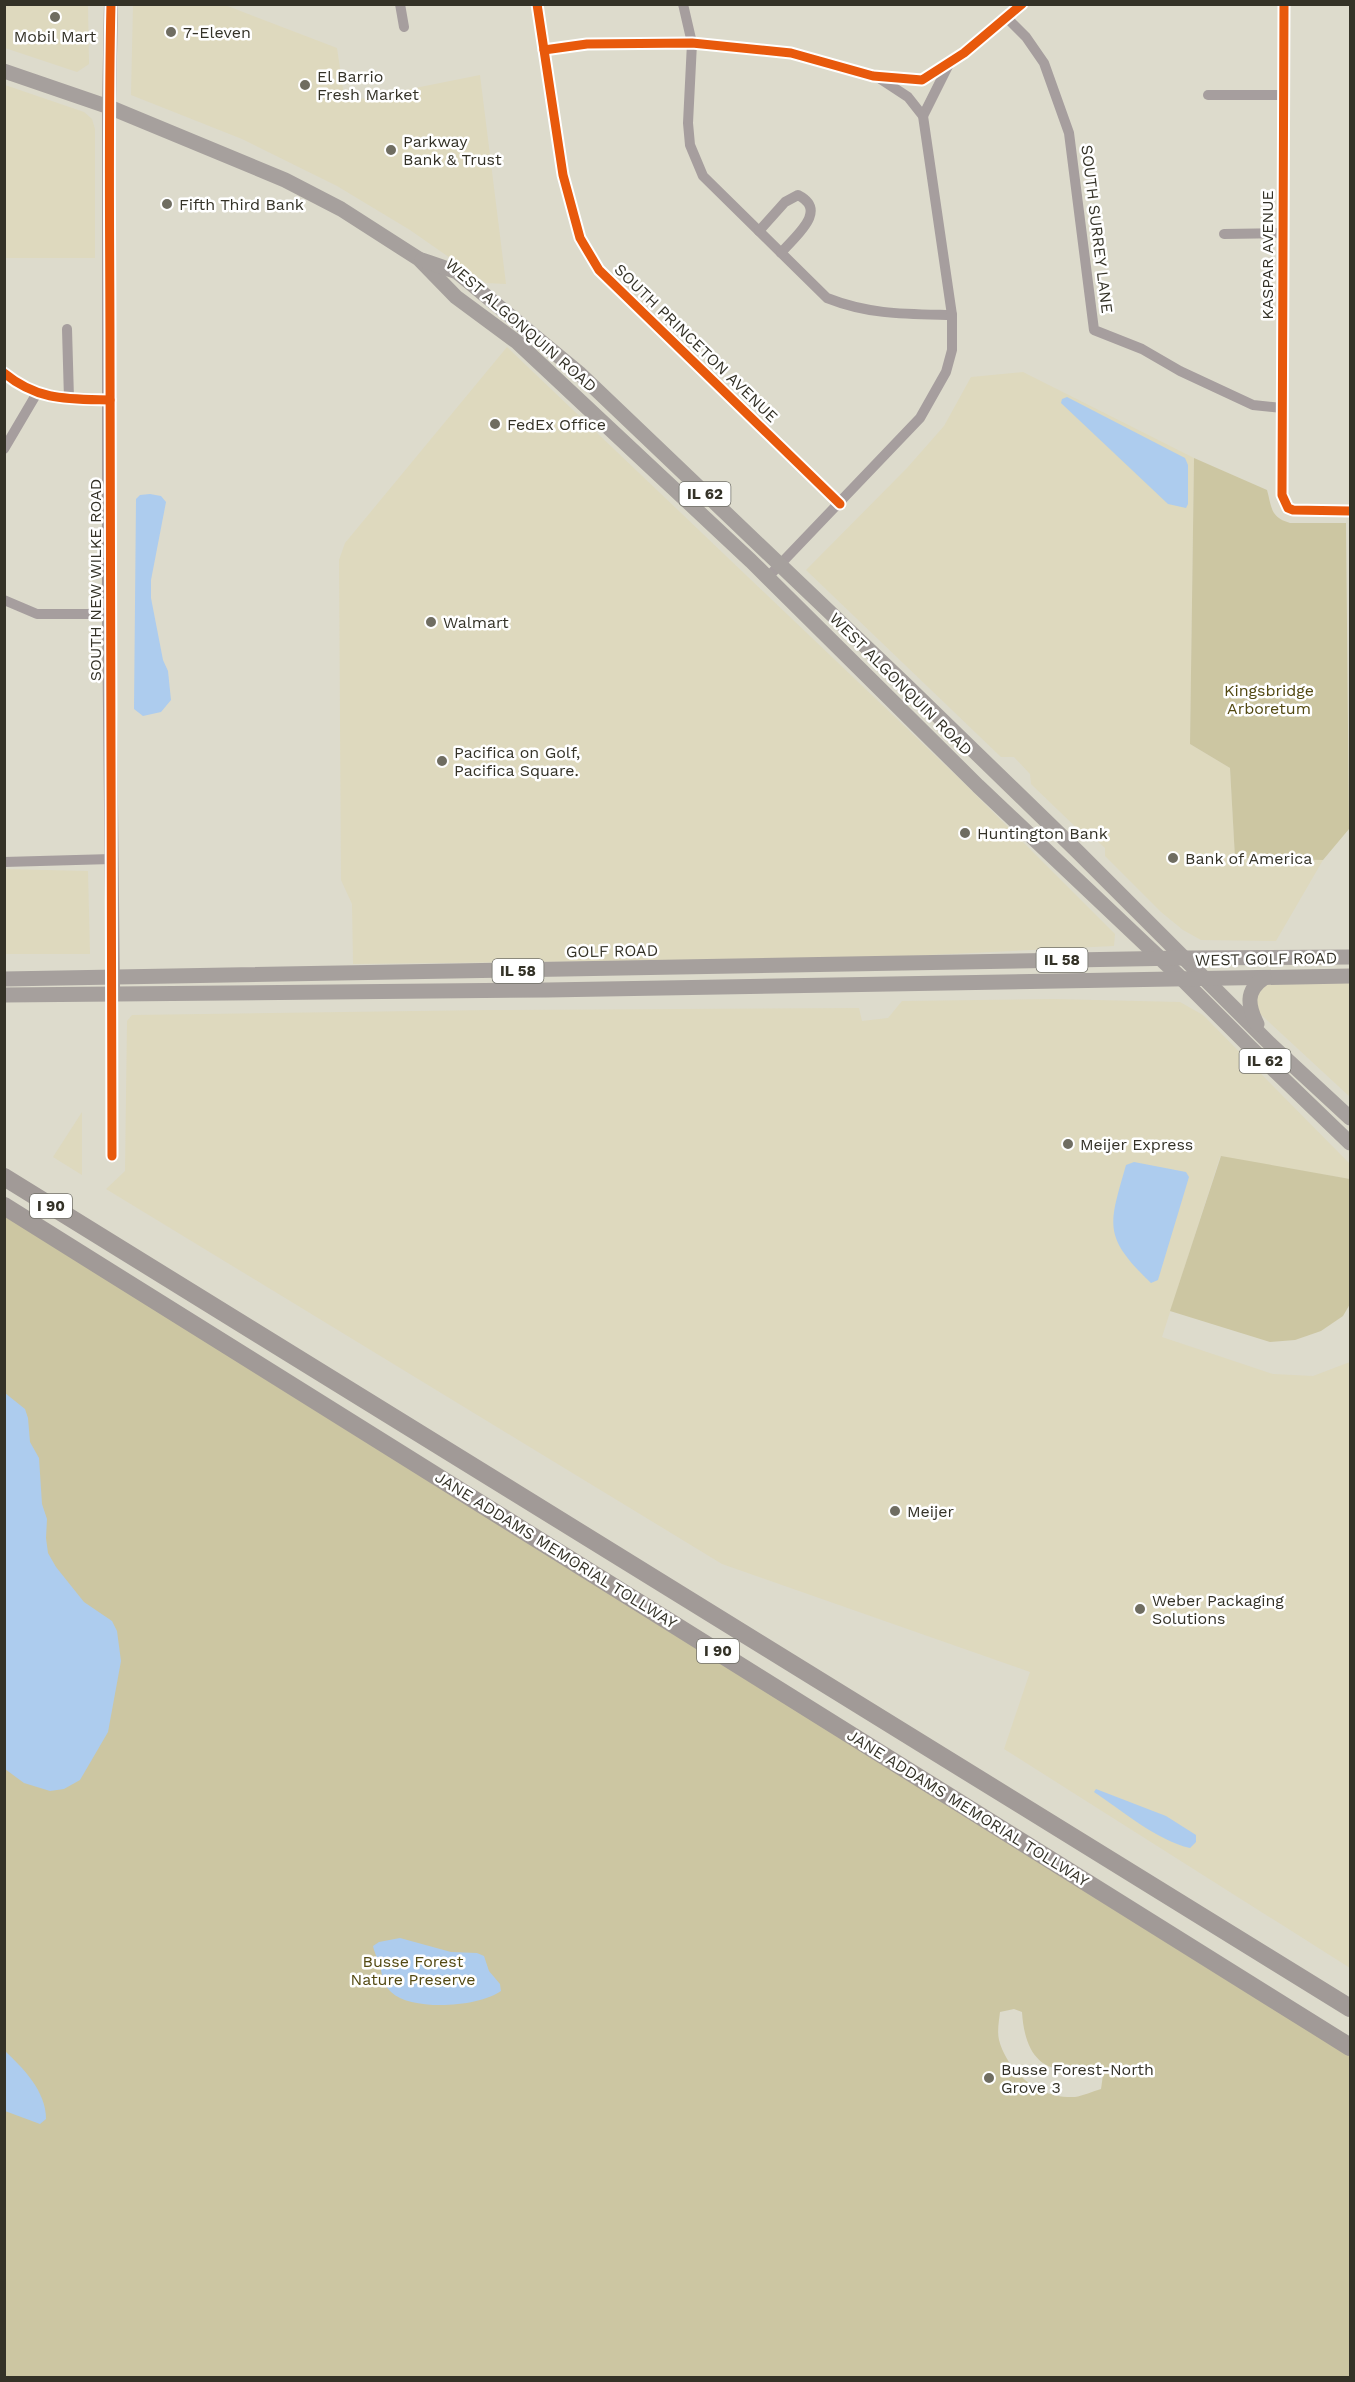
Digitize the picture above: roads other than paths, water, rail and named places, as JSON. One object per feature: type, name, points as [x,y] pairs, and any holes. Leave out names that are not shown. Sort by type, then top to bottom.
[{"type":"highway","name":"JANE ADDAMS MEMORIAL TOLLWAY","points":[[4,1177],[1350,2008]]},
{"type":"highway","name":"JANE ADDAMS MEMORIAL TOLLWAY","points":[[4,1206],[1350,2047]]},
{"type":"highway","points":[[1313,1984],[1350,1993]]},
{"type":"main road","name":"SOUTH NEW WILKE ROAD","points":[[111,4],[109,614],[113,994]]},
{"type":"main road","name":"WEST ALGONQUIN ROAD","points":[[4,71],[109,107],[285,180],[341,209],[419,259],[456,297],[534,357],[768,577],[978,786],[1161,958],[1350,1143]]},
{"type":"main road","name":"WEST ALGONQUIN ROAD","points":[[419,259],[457,272],[579,373],[931,709],[1262,1035],[1350,1118]]},
{"type":"main road","name":"WEST GOLF ROAD","points":[[1184,958],[1350,957]]},
{"type":"main road","name":"GOLF ROAD","points":[[4,979],[1184,958]]},
{"type":"main road","name":"WEST GOLF ROAD","points":[[1181,978],[1350,976]]},
{"type":"main road","name":"IL 58","points":[[4,995],[558,990],[1181,978]]},
{"type":"main road","points":[[1262,1035],[1249,1008],[1248,998],[1256,983],[1264,978]]},
{"type":"street","points":[[400,4],[404,27]]},
{"type":"street","name":"SOUTH PRINCETON AVENUE","points":[[537,4],[563,175],[580,238],[599,270],[840,504]]},
{"type":"street","points":[[683,4],[692,43],[688,123],[690,146],[703,176],[827,298],[852,308],[889,313],[952,315]]},
{"type":"street","points":[[544,50],[587,44],[692,43],[791,53],[876,76],[922,80],[950,62],[1022,4]]},
{"type":"street","name":"KASPAR AVENUE","points":[[1284,4],[1282,495],[1286,504],[1293,510],[1350,511]]},
{"type":"street","name":"SOUTH SURREY LANE","points":[[1006,17],[1026,37],[1044,63],[1069,133],[1095,330],[1142,349],[1180,371],[1253,405],[1282,408]]},
{"type":"street","points":[[923,116],[950,62]]},
{"type":"street","points":[[768,577],[921,418],[946,372],[952,350],[952,315],[923,116],[908,97],[876,76]]},
{"type":"street","points":[[1208,95],[1283,96]]},
{"type":"street","points":[[759,231],[785,202],[798,195],[807,200],[812,209],[811,218],[781,253]]},
{"type":"street","points":[[1224,234],[1282,232]]},
{"type":"street","points":[[67,329],[69,399]]},
{"type":"street","points":[[4,373],[37,393],[51,398],[110,400]]},
{"type":"street","points":[[4,449],[37,393]]},
{"type":"street","points":[[4,600],[37,614],[109,614]]},
{"type":"street","points":[[4,861],[112,859]]},
{"type":"street","name":"SOUTH NEW WILKE ROAD","points":[[112,1156],[113,994]]},
{"type":"water","points":[[1067,397],[1185,458],[1188,465],[1188,504],[1186,508],[1168,504],[1061,403],[1062,399]]},
{"type":"water","points":[[140,495],[161,496],[166,502],[151,580],[151,598],[163,660],[168,671],[171,700],[161,712],[143,716],[134,709],[136,499]]},
{"type":"water","points":[[1134,1162],[1186,1172],[1189,1177],[1158,1280],[1151,1283],[1124,1253],[1117,1241],[1114,1229],[1116,1202],[1126,1165]]},
{"type":"water","points":[[5,1393],[25,1409],[30,1442],[39,1458],[42,1504],[47,1519],[48,1553],[56,1567],[84,1602],[112,1621],[117,1631],[121,1661],[108,1732],[80,1780],[64,1789],[50,1791],[24,1783],[5,1769]]},
{"type":"water","points":[[1096,1789],[1166,1816],[1196,1835],[1196,1842],[1190,1848],[1165,1839],[1094,1792]]},
{"type":"water","points":[[400,1938],[451,1952],[477,1953],[484,1956],[489,1971],[500,1984],[501,1991],[477,2001],[462,2004],[429,2005],[401,1998],[385,1985],[373,1946],[379,1942]]},
{"type":"water","points":[[4,2050],[26,2072],[38,2090],[46,2119],[40,2124],[5,2111]]},
{"type":"place","name":"Mobil Mart","points":[[55,17]]},
{"type":"place","name":"7-Eleven","points":[[171,32]]},
{"type":"place","name":"El Barrio Fresh Market","points":[[305,85]]},
{"type":"place","name":"Parkway Bank & Trust","points":[[391,150]]},
{"type":"place","name":"Fifth Third Bank","points":[[167,204]]},
{"type":"place","name":"FedEx Office","points":[[495,424]]},
{"type":"place","name":"Walmart","points":[[431,622]]},
{"type":"place","name":"Pacifica on Golf, Pacifica Square.","points":[[442,761]]},
{"type":"place","name":"Huntington Bank","points":[[965,833]]},
{"type":"place","name":"Bank of America","points":[[1173,858]]},
{"type":"place","name":"Meijer Express","points":[[1068,1144]]},
{"type":"place","name":"Meijer","points":[[895,1511]]},
{"type":"place","name":"Weber Packaging Solutions","points":[[1140,1609]]},
{"type":"place","name":"Busse Forest-North Grove 3","points":[[989,2078]]},
{"type":"park label","name":"Kingsbridge Arboretum","points":[[1269,699]]},
{"type":"park label","name":"Busse Forest Nature Preserve","points":[[413,1970]]}]
